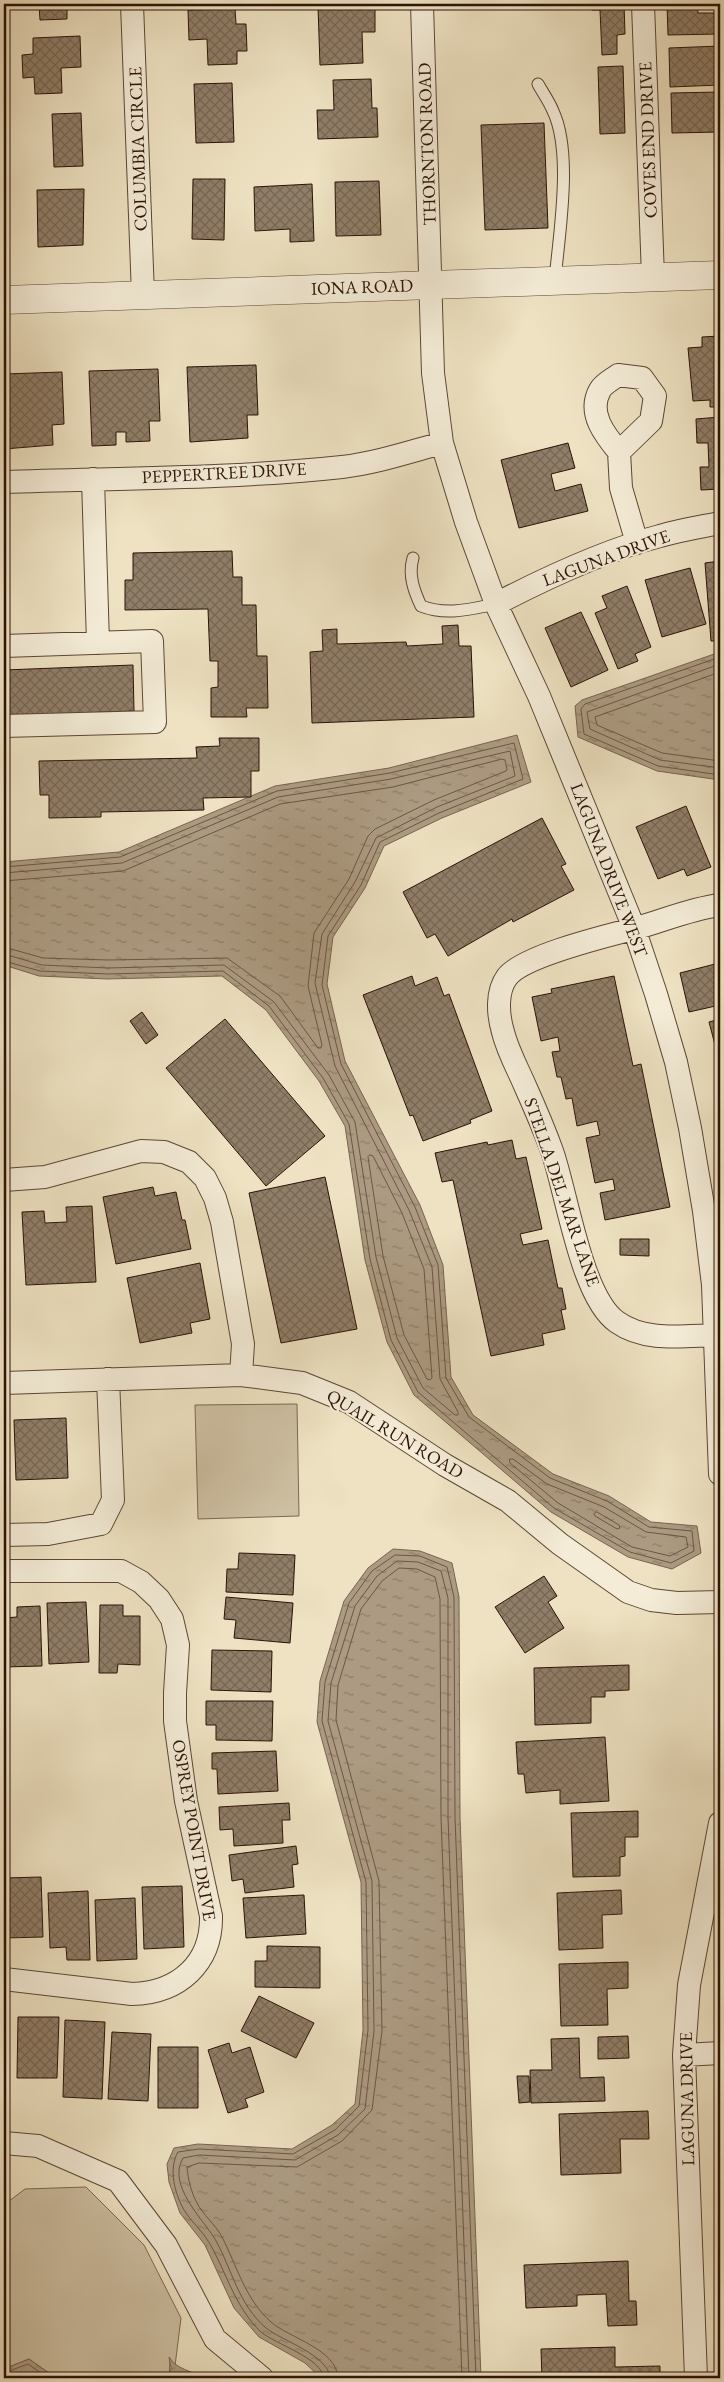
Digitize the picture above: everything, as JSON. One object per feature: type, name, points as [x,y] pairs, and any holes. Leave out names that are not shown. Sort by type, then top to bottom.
[{"type":"street","name":"COLUMBIA CIRCLE","points":[[132,4],[143,295]]},
{"type":"street","name":"THORNTON ROAD","points":[[422,4],[432,284]]},
{"type":"street","name":"COVES END DRIVE","points":[[643,4],[653,277]]},
{"type":"street","name":"IONA ROAD","points":[[4,300],[720,275]]},
{"type":"street","name":"LAGUNA DRIVE WEST","points":[[432,284],[433,373],[442,443],[466,522],[496,604],[540,696],[634,928],[661,1011],[690,1128],[706,1220],[716,1336],[720,1474]]},
{"type":"street","name":"PEPPERTREE DRIVE","points":[[4,482],[240,474],[343,466],[390,458],[442,443]]},
{"type":"street","points":[[619,452],[621,488],[637,543]]},
{"type":"street","points":[[93,479],[98,643]]},
{"type":"street","name":"LAGUNA DRIVE","points":[[496,604],[542,580],[637,543],[720,523]]},
{"type":"street","points":[[4,646],[152,641],[154,722],[4,726]]},
{"type":"street","points":[[634,928],[673,915],[720,905]]},
{"type":"street","name":"STELLA DEL MAR LANE","points":[[634,928],[588,940],[522,966],[508,976],[501,988],[499,1010],[503,1031],[510,1055],[552,1152],[581,1256],[591,1284],[603,1306],[616,1322],[645,1336],[716,1336]]},
{"type":"street","points":[[4,1180],[45,1177],[141,1152],[164,1152],[189,1162],[205,1178],[215,1198],[222,1222],[243,1344],[241,1375]]},
{"type":"street","name":"QUAIL RUN ROAD","points":[[4,1383],[241,1375],[302,1383],[349,1402],[445,1465],[508,1501],[560,1544],[628,1592],[651,1600],[677,1603],[720,1602]]},
{"type":"street","points":[[4,1535],[48,1534],[101,1524],[112,1500],[108,1379]]},
{"type":"street","name":"OSPREY POINT DRIVE","points":[[4,1571],[121,1571],[142,1582],[159,1599],[172,1619],[178,1645],[174,1693],[175,1722],[186,1801],[211,1916],[211,1934],[207,1948],[197,1965],[183,1978],[165,1989],[151,1994],[132,1994],[4,1979]]},
{"type":"street","name":"LAGUNA DRIVE","points":[[696,2378],[684,2054],[689,1985],[720,1823]]},
{"type":"street","points":[[684,2054],[720,2053]]},
{"type":"street","points":[[4,2143],[38,2146],[118,2182],[166,2245],[215,2339],[262,2378]]},
{"type":"lane","points":[[538,84],[554,112],[562,145],[562,190],[554,280]]},
{"type":"lane","points":[[413,558],[411,565],[412,589],[421,606],[434,611],[460,612],[496,604]]},
{"type":"shaded area","points":[[297,1404],[299,1516],[198,1519],[195,1405]]},
{"type":"shaded area","points":[[86,2187],[144,2245],[181,2318],[175,2366],[170,2359],[169,2378],[56,2378],[29,2359],[4,2369],[4,2205],[25,2189]]},
{"type":"water","points":[[720,652],[720,780],[657,771],[578,737],[575,706],[582,700]]},
{"type":"water","points":[[517,735],[531,782],[442,818],[384,846],[365,888],[333,937],[327,984],[345,1061],[420,1205],[443,1265],[451,1377],[473,1415],[553,1474],[609,1496],[651,1522],[697,1526],[701,1553],[672,1569],[628,1557],[551,1512],[414,1395],[387,1342],[365,1260],[345,1126],[319,1081],[266,1010],[222,976],[107,979],[39,976],[4,965],[4,862],[119,852],[275,786],[389,768]]},
{"type":"water","points":[[393,1549],[420,1551],[452,1563],[459,1597],[460,1817],[481,2378],[321,2378],[305,2363],[259,2337],[234,2308],[205,2245],[180,2213],[169,2182],[167,2164],[174,2148],[198,2144],[292,2149],[332,2125],[355,2104],[363,2030],[361,1882],[317,1722],[320,1681],[344,1601],[368,1568]]},
{"type":"water","points":[[169,2357],[176,2365],[203,2378],[169,2378],[171,2368]]},
{"type":"water","points":[[29,2359],[56,2378],[4,2378],[4,2369]]},
{"type":"building","points":[[24,4],[67,4],[67,19],[40,20],[39,5]]},
{"type":"building","points":[[592,4],[624,4],[625,34],[617,35],[617,54],[602,55],[600,10],[592,10]]},
{"type":"building","points":[[667,4],[697,4],[698,13],[720,13],[720,34],[668,35]]},
{"type":"building","points":[[375,6],[375,32],[362,32],[363,63],[320,65],[318,7]]},
{"type":"building","points":[[235,9],[236,24],[246,24],[247,51],[237,51],[237,64],[208,65],[207,39],[189,40],[188,10]]},
{"type":"building","points":[[80,36],[81,67],[61,68],[62,93],[35,94],[34,77],[23,78],[22,55],[33,54],[33,38]]},
{"type":"building","points":[[720,46],[720,85],[670,87],[669,48]]},
{"type":"building","points":[[623,66],[625,133],[600,134],[598,67]]},
{"type":"building","points":[[371,79],[372,108],[377,108],[378,137],[318,139],[317,110],[334,110],[333,80]]},
{"type":"building","points":[[232,83],[234,142],[196,143],[194,84]]},
{"type":"building","points":[[720,92],[720,132],[672,133],[671,93]]},
{"type":"building","points":[[81,113],[83,166],[54,167],[52,114]]},
{"type":"building","points":[[544,123],[548,228],[485,230],[481,125]]},
{"type":"building","points":[[193,179],[225,179],[224,240],[192,239]]},
{"type":"building","points":[[379,181],[381,235],[336,236],[335,182]]},
{"type":"building","points":[[312,184],[314,241],[290,242],[290,229],[255,231],[254,187]]},
{"type":"building","points":[[84,189],[83,245],[38,247],[37,190]]},
{"type":"building","points":[[720,336],[720,407],[710,407],[710,400],[693,401],[688,348],[702,347],[702,337]]},
{"type":"building","points":[[256,365],[258,415],[247,415],[248,438],[190,442],[187,367]]},
{"type":"building","points":[[158,369],[160,421],[149,421],[150,441],[126,442],[126,432],[116,432],[116,445],[92,446],[89,371]]},
{"type":"building","points":[[62,372],[64,424],[52,425],[53,445],[4,449],[4,374]]},
{"type":"building","points":[[720,417],[720,489],[701,490],[700,467],[709,467],[708,443],[697,443],[696,419]]},
{"type":"building","points":[[568,443],[575,468],[551,474],[555,491],[581,484],[588,511],[519,528],[501,460]]},
{"type":"building","points":[[232,551],[233,577],[242,577],[242,605],[256,605],[257,656],[267,656],[268,708],[246,708],[247,717],[211,717],[211,688],[218,687],[218,661],[210,661],[208,609],[125,610],[125,580],[133,580],[133,553]]},
{"type":"building","points":[[720,561],[720,641],[711,641],[705,563]]},
{"type":"building","points":[[690,568],[706,624],[662,637],[645,580]]},
{"type":"building","points":[[627,586],[651,647],[635,654],[638,661],[618,669],[595,613],[607,608],[602,596]]},
{"type":"building","points":[[581,612],[608,670],[571,687],[545,628]]},
{"type":"building","points":[[458,625],[459,646],[471,646],[474,717],[312,723],[310,652],[323,651],[322,630],[337,629],[337,644],[406,642],[407,646],[443,644],[442,626]]},
{"type":"building","points":[[133,665],[134,711],[4,716],[4,670]]},
{"type":"building","points":[[219,738],[259,738],[259,771],[251,771],[251,797],[203,798],[204,810],[101,812],[101,817],[49,818],[49,795],[40,795],[39,761],[197,758],[196,747],[220,746]]},
{"type":"building","points":[[5,769],[7,798],[4,798]]},
{"type":"building","points":[[686,806],[711,867],[687,876],[684,869],[658,879],[636,827]]},
{"type":"building","points":[[542,818],[566,864],[561,866],[574,890],[513,922],[512,919],[448,956],[435,934],[427,938],[403,892]]},
{"type":"building","points":[[720,947],[720,1005],[689,1012],[680,973],[719,963],[716,948]]},
{"type":"building","points":[[412,976],[415,986],[437,977],[444,996],[449,994],[492,1111],[470,1120],[471,1123],[423,1141],[413,1115],[410,1116],[363,995]]},
{"type":"building","points":[[614,976],[633,1066],[641,1064],[670,1207],[605,1220],[600,1193],[615,1190],[613,1179],[595,1183],[586,1138],[600,1135],[597,1121],[577,1126],[572,1098],[566,1099],[561,1077],[557,1077],[552,1052],[560,1051],[558,1037],[541,1041],[532,997],[552,993],[551,989]]},
{"type":"building","points":[[142,1012],[158,1035],[146,1044],[130,1021]]},
{"type":"building","points":[[225,1019],[325,1136],[266,1186],[166,1068]]},
{"type":"building","points":[[720,1019],[720,1064],[709,1022]]},
{"type":"building","points":[[512,1140],[516,1159],[526,1157],[542,1229],[520,1234],[523,1245],[548,1240],[558,1288],[562,1288],[566,1309],[561,1310],[565,1329],[542,1334],[544,1345],[491,1356],[453,1180],[442,1182],[435,1153],[487,1142],[488,1145]]},
{"type":"building","points":[[325,1177],[357,1329],[281,1343],[249,1193]]},
{"type":"building","points":[[153,1187],[155,1196],[176,1192],[182,1220],[185,1220],[191,1249],[116,1264],[103,1197]]},
{"type":"building","points":[[92,1206],[96,1282],[26,1285],[22,1212],[44,1211],[45,1223],[67,1222],[66,1207]]},
{"type":"building","points":[[4,1214],[8,1214],[5,1278],[4,1278]]},
{"type":"building","points":[[620,1239],[649,1239],[649,1256],[620,1255]]},
{"type":"building","points":[[200,1263],[210,1319],[190,1323],[192,1333],[140,1343],[127,1278]]},
{"type":"building","points":[[66,1418],[68,1478],[16,1480],[14,1420]]},
{"type":"building","points":[[239,1553],[295,1555],[293,1595],[226,1592],[227,1569],[238,1569]]},
{"type":"building","points":[[544,1576],[557,1596],[548,1602],[564,1628],[525,1653],[495,1607]]},
{"type":"building","points":[[226,1597],[293,1603],[290,1643],[234,1638],[236,1620],[224,1619]]},
{"type":"building","points":[[86,1602],[89,1662],[49,1664],[47,1603]]},
{"type":"building","points":[[100,1605],[123,1605],[123,1616],[140,1616],[140,1665],[118,1664],[117,1673],[99,1673]]},
{"type":"building","points":[[40,1606],[42,1666],[4,1667],[4,1618],[17,1617],[17,1607]]},
{"type":"building","points":[[212,1650],[272,1651],[271,1692],[211,1690]]},
{"type":"building","points":[[629,1665],[629,1690],[605,1691],[605,1697],[591,1697],[591,1723],[535,1725],[534,1668]]},
{"type":"building","points":[[206,1701],[273,1701],[272,1741],[216,1740],[216,1725],[206,1725]]},
{"type":"building","points":[[605,1737],[609,1801],[560,1804],[560,1790],[526,1793],[524,1774],[518,1774],[516,1742]]},
{"type":"building","points":[[276,1751],[278,1791],[218,1794],[217,1769],[212,1769],[212,1753]]},
{"type":"building","points":[[289,1803],[290,1820],[282,1820],[283,1843],[234,1846],[233,1829],[220,1830],[219,1807]]},
{"type":"building","points":[[638,1811],[638,1837],[625,1837],[625,1856],[620,1857],[620,1876],[573,1877],[571,1813]]},
{"type":"building","points":[[296,1846],[298,1864],[292,1865],[294,1887],[245,1893],[243,1879],[232,1881],[229,1855]]},
{"type":"building","points":[[41,1877],[43,1937],[4,1938],[4,1878]]},
{"type":"building","points":[[182,1886],[184,1947],[144,1949],[142,1887]]},
{"type":"building","points":[[621,1890],[622,1914],[602,1915],[603,1948],[559,1950],[557,1893]]},
{"type":"building","points":[[88,1891],[90,1960],[67,1960],[66,1947],[50,1948],[48,1893]]},
{"type":"building","points":[[304,1895],[306,1934],[246,1938],[243,1898]]},
{"type":"building","points":[[135,1898],[137,1959],[97,1961],[95,1900]]},
{"type":"building","points":[[267,1946],[320,1947],[320,1988],[255,1987],[255,1961],[267,1961]]},
{"type":"building","points":[[628,1962],[628,1988],[607,1989],[608,2025],[561,2026],[559,1964]]},
{"type":"building","points":[[259,1996],[314,2023],[296,2058],[241,2031]]},
{"type":"building","points":[[18,2017],[59,2017],[57,2078],[17,2078]]},
{"type":"building","points":[[65,2020],[105,2022],[102,2099],[63,2097]]},
{"type":"building","points":[[4,2022],[8,2022],[7,2069],[4,2069]]},
{"type":"building","points":[[112,2032],[151,2034],[148,2101],[108,2099]]},
{"type":"building","points":[[628,2036],[629,2058],[598,2059],[598,2037]]},
{"type":"building","points":[[579,2038],[580,2078],[604,2077],[605,2101],[531,2103],[530,2070],[552,2070],[551,2039]]},
{"type":"building","points":[[229,2043],[232,2053],[250,2047],[264,2092],[245,2099],[248,2107],[228,2113],[208,2050]]},
{"type":"building","points":[[158,2047],[198,2047],[198,2108],[158,2108]]},
{"type":"building","points":[[517,2076],[529,2076],[530,2102],[519,2103]]},
{"type":"building","points":[[648,2111],[649,2139],[620,2139],[621,2173],[561,2175],[559,2114]]},
{"type":"building","points":[[628,2261],[629,2301],[636,2301],[637,2325],[608,2326],[606,2294],[577,2295],[577,2306],[526,2308],[524,2265]]},
{"type":"building","points":[[615,2347],[615,2367],[660,2366],[660,2378],[542,2378],[541,2349]]}]
